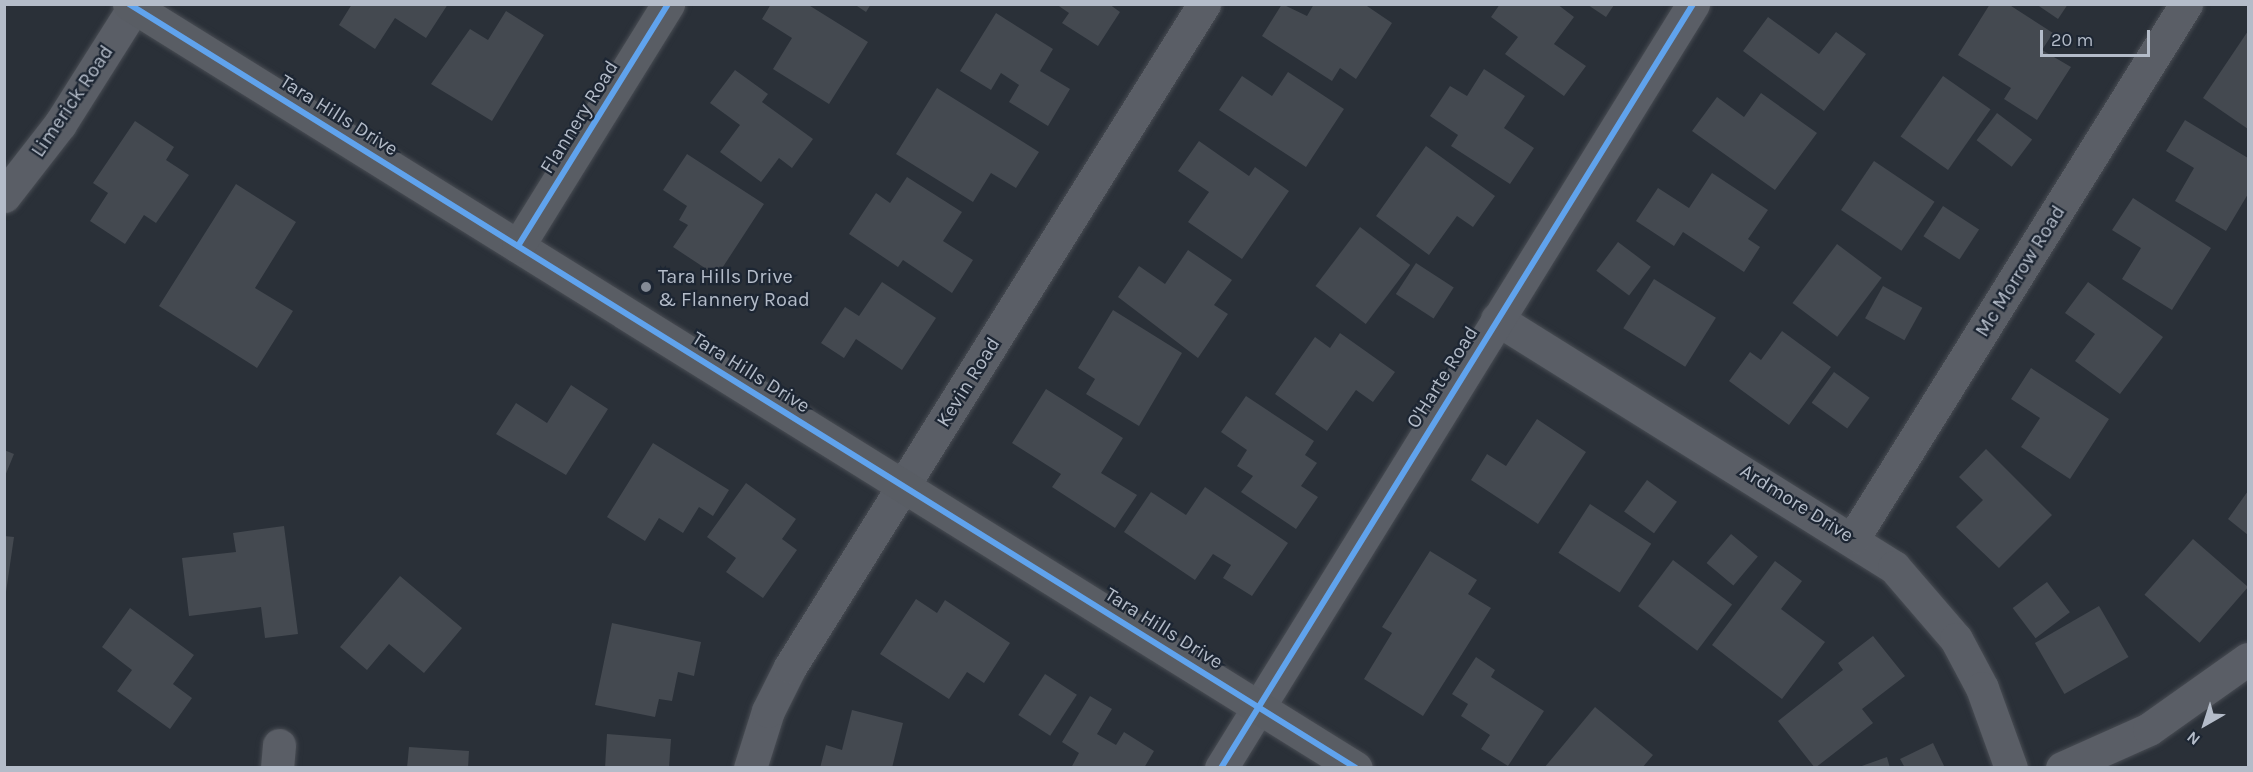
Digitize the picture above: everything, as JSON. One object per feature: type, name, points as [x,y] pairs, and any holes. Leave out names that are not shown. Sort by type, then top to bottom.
[{"type":"street","name":"Flannery Road","points":[[518,246],[668,4]]},
{"type":"street","name":"Kevin Road","points":[[750,768],[768,711],[790,667],[1203,4]]},
{"type":"street","name":"O'Harte Road","points":[[1221,768],[1693,4]]},
{"type":"street","name":"Mc Morrow Road","points":[[1854,537],[2186,4]]},
{"type":"street","name":"Tara Hills Drive","points":[[133,6],[1356,768]]},
{"type":"street","name":"Limerick Road","points":[[4,196],[60,124],[133,6]]},
{"type":"street","name":"Ardmore Drive","points":[[1497,319],[1854,537],[1922,594],[1956,639],[1982,687],[2011,768]]},
{"type":"street","points":[[2062,768],[2149,729],[2248,659]]},
{"type":"building","points":[[352,4],[448,4],[426,38],[395,18],[375,49],[339,25]]},
{"type":"building","points":[[771,4],[807,4],[868,42],[829,104],[773,69],[792,38],[762,19]]},
{"type":"building","points":[[854,4],[871,4],[866,12]]},
{"type":"building","points":[[1056,4],[1109,4],[1120,12],[1098,46],[1062,23],[1069,13]]},
{"type":"building","points":[[1282,4],[1307,16],[1314,4],[1364,4],[1392,23],[1356,79],[1340,68],[1332,81],[1262,36]]},
{"type":"building","points":[[1500,4],[1557,4],[1574,17],[1554,44],[1586,66],[1564,96],[1505,54],[1518,37],[1491,17]]},
{"type":"building","points":[[1990,4],[2008,4],[2053,33],[2042,50],[2071,67],[2037,120],[2004,99],[2011,88],[1958,55]]},
{"type":"building","points":[[2036,4],[2068,4],[2058,19]]},
{"type":"building","points":[[1588,5],[1614,5],[1606,17]]},
{"type":"building","points":[[506,11],[544,35],[492,121],[431,84],[470,29],[488,40]]},
{"type":"building","points":[[996,13],[1053,49],[1040,71],[1070,89],[1048,126],[1009,102],[1019,85],[1001,73],[991,90],[960,71]]},
{"type":"building","points":[[1768,17],[1819,54],[1836,32],[1866,54],[1824,111],[1743,51]]},
{"type":"building","points":[[2248,31],[2248,129],[2203,98]]},
{"type":"building","points":[[1484,69],[1525,96],[1504,128],[1534,148],[1510,184],[1451,146],[1458,135],[1430,116],[1450,86],[1467,96]]},
{"type":"building","points":[[735,70],[768,94],[762,102],[813,139],[792,168],[779,158],[761,182],[720,152],[740,125],[710,103]]},
{"type":"building","points":[[1288,72],[1344,109],[1306,167],[1219,110],[1242,76],[1272,96]]},
{"type":"building","points":[[1943,76],[1991,109],[1948,170],[1901,137]]},
{"type":"building","points":[[937,88],[1039,152],[1016,188],[991,173],[973,202],[896,154]]},
{"type":"building","points":[[1761,93],[1817,133],[1775,190],[1692,131],[1717,97],[1744,117]]},
{"type":"building","points":[[1997,113],[2032,139],[2012,167],[1977,140]]},
{"type":"building","points":[[2185,120],[2248,158],[2248,194],[2226,231],[2175,201],[2194,168],[2166,151]]},
{"type":"building","points":[[135,121],[174,147],[166,160],[189,175],[156,223],[144,215],[125,244],[90,221],[108,193],[93,183]]},
{"type":"building","points":[[1199,141],[1249,176],[1255,167],[1289,191],[1242,259],[1188,222],[1209,192],[1178,171]]},
{"type":"building","points":[[1426,146],[1495,196],[1473,227],[1457,216],[1429,255],[1376,216]]},
{"type":"building","points":[[687,154],[764,204],[717,276],[673,247],[688,225],[679,220],[687,206],[663,190]]},
{"type":"building","points":[[1874,161],[1935,202],[1902,251],[1841,210]]},
{"type":"building","points":[[1712,173],[1768,210],[1748,239],[1760,247],[1744,272],[1683,232],[1674,246],[1636,221],[1658,188],[1689,208]]},
{"type":"building","points":[[907,177],[962,212],[943,241],[973,260],[952,293],[903,260],[898,267],[849,234],[876,193],[890,203]]},
{"type":"building","points":[[236,184],[296,222],[255,288],[293,311],[257,368],[159,306]]},
{"type":"building","points":[[2133,198],[2211,248],[2172,310],[2122,279],[2141,248],[2112,230]]},
{"type":"building","points":[[1943,206],[1979,229],[1959,260],[1923,236]]},
{"type":"building","points":[[1360,227],[1410,265],[1366,324],[1315,286]]},
{"type":"building","points":[[1618,242],[1651,267],[1629,295],[1596,271]]},
{"type":"building","points":[[1837,244],[1882,278],[1837,337],[1792,303]]},
{"type":"building","points":[[1188,250],[1232,280],[1214,305],[1228,314],[1198,358],[1118,297],[1139,266],[1165,284]]},
{"type":"building","points":[[1416,263],[1454,288],[1434,319],[1396,294]]},
{"type":"building","points":[[1654,279],[1716,318],[1685,367],[1623,328]]},
{"type":"building","points":[[882,282],[936,318],[902,370],[856,339],[844,358],[821,343],[845,307],[859,316]]},
{"type":"building","points":[[2088,282],[2163,337],[2120,394],[2075,361],[2095,334],[2065,313]]},
{"type":"building","points":[[1883,286],[1922,308],[1904,340],[1865,318]]},
{"type":"building","points":[[1113,310],[1182,353],[1139,426],[1086,394],[1095,379],[1078,368]]},
{"type":"building","points":[[1782,331],[1831,367],[1789,425],[1729,381],[1750,352],[1761,360]]},
{"type":"building","points":[[1340,333],[1395,372],[1373,402],[1356,390],[1327,431],[1275,394],[1315,337],[1330,348]]},
{"type":"building","points":[[2031,368],[2109,419],[2070,479],[2021,447],[2040,418],[2011,399]]},
{"type":"building","points":[[1834,372],[1870,398],[1847,429],[1812,403]]},
{"type":"building","points":[[571,385],[608,409],[566,475],[496,434],[516,403],[547,423]]},
{"type":"building","points":[[1046,389],[1123,438],[1101,473],[1137,495],[1115,528],[1052,487],[1061,474],[1012,443]]},
{"type":"building","points":[[1246,396],[1314,441],[1305,455],[1317,463],[1301,486],[1318,497],[1296,529],[1241,492],[1253,476],[1237,466],[1247,450],[1221,432]]},
{"type":"building","points":[[1537,419],[1586,452],[1538,524],[1471,480],[1487,454],[1506,466]]},
{"type":"building","points":[[653,443],[729,490],[713,516],[699,507],[683,533],[659,518],[645,541],[607,517]]},
{"type":"building","points":[[1986,449],[2052,515],[1999,568],[1956,527],[1983,500],[1959,477]]},
{"type":"building","points":[[4,450],[14,454],[5,476],[4,476]]},
{"type":"building","points":[[1647,480],[1677,502],[1654,533],[1624,512]]},
{"type":"building","points":[[746,483],[796,519],[782,539],[797,550],[763,598],[726,572],[736,558],[707,537]]},
{"type":"building","points":[[1205,487],[1288,543],[1252,596],[1223,578],[1231,565],[1213,554],[1195,580],[1124,532],[1151,492],[1186,515]]},
{"type":"building","points":[[2248,491],[2248,535],[2228,519]]},
{"type":"building","points":[[1590,504],[1651,544],[1620,592],[1558,553]]},
{"type":"building","points":[[284,526],[298,634],[265,638],[261,607],[189,616],[182,558],[236,552],[233,533]]},
{"type":"building","points":[[1731,534],[1758,556],[1733,586],[1707,563]]},
{"type":"building","points":[[4,536],[14,537],[6,592],[4,592]]},
{"type":"building","points":[[2193,539],[2248,587],[2200,643],[2144,595]]},
{"type":"building","points":[[1430,551],[1477,580],[1468,594],[1491,608],[1423,716],[1364,679],[1392,633],[1382,627]]},
{"type":"building","points":[[1673,560],[1732,605],[1697,651],[1638,606]]},
{"type":"building","points":[[1775,561],[1802,581],[1781,609],[1825,642],[1782,699],[1712,645]]},
{"type":"building","points":[[400,576],[462,628],[424,673],[389,644],[367,670],[340,647]]},
{"type":"building","points":[[2047,582],[2070,612],[2036,638],[2013,608]]},
{"type":"building","points":[[916,599],[937,613],[945,600],[1010,643],[984,683],[967,672],[949,699],[880,654]]},
{"type":"building","points":[[2099,606],[2128,657],[2064,694],[2035,643]]},
{"type":"building","points":[[130,608],[194,655],[173,684],[192,698],[170,729],[117,691],[132,670],[102,647]]},
{"type":"building","points":[[612,623],[701,642],[694,676],[678,672],[672,701],[659,699],[655,717],[595,705]]},
{"type":"building","points":[[1873,636],[1905,676],[1862,709],[1873,723],[1815,768],[1778,721],[1843,670],[1838,663]]},
{"type":"building","points":[[1476,657],[1495,670],[1491,677],[1544,711],[1508,766],[1481,749],[1490,735],[1461,716],[1468,704],[1452,694]]},
{"type":"building","points":[[1045,674],[1077,695],[1050,736],[1018,715]]},
{"type":"building","points":[[1090,696],[1112,709],[1097,734],[1116,745],[1124,732],[1154,751],[1144,768],[1071,768],[1079,753],[1062,742]]},
{"type":"building","points":[[1595,707],[1653,755],[1642,768],[1544,768]]},
{"type":"building","points":[[852,710],[903,723],[892,768],[820,768],[826,745],[842,750]]},
{"type":"building","points":[[607,734],[671,739],[669,768],[605,768]]},
{"type":"building","points":[[1933,743],[1945,768],[1905,768],[1900,759]]},
{"type":"building","points":[[409,747],[469,751],[468,768],[407,768]]},
{"type":"building","points":[[1887,757],[1890,768],[1859,768],[1859,767]]},
{"type":"cycle path","points":[[129,4],[1356,768]]},
{"type":"cycle path","points":[[518,246],[668,4]]},
{"type":"cycle path","points":[[1221,768],[1693,4]]},
{"type":"place","name":"Tara Hills Drive & Flannery Road","points":[[646,287]]}]
